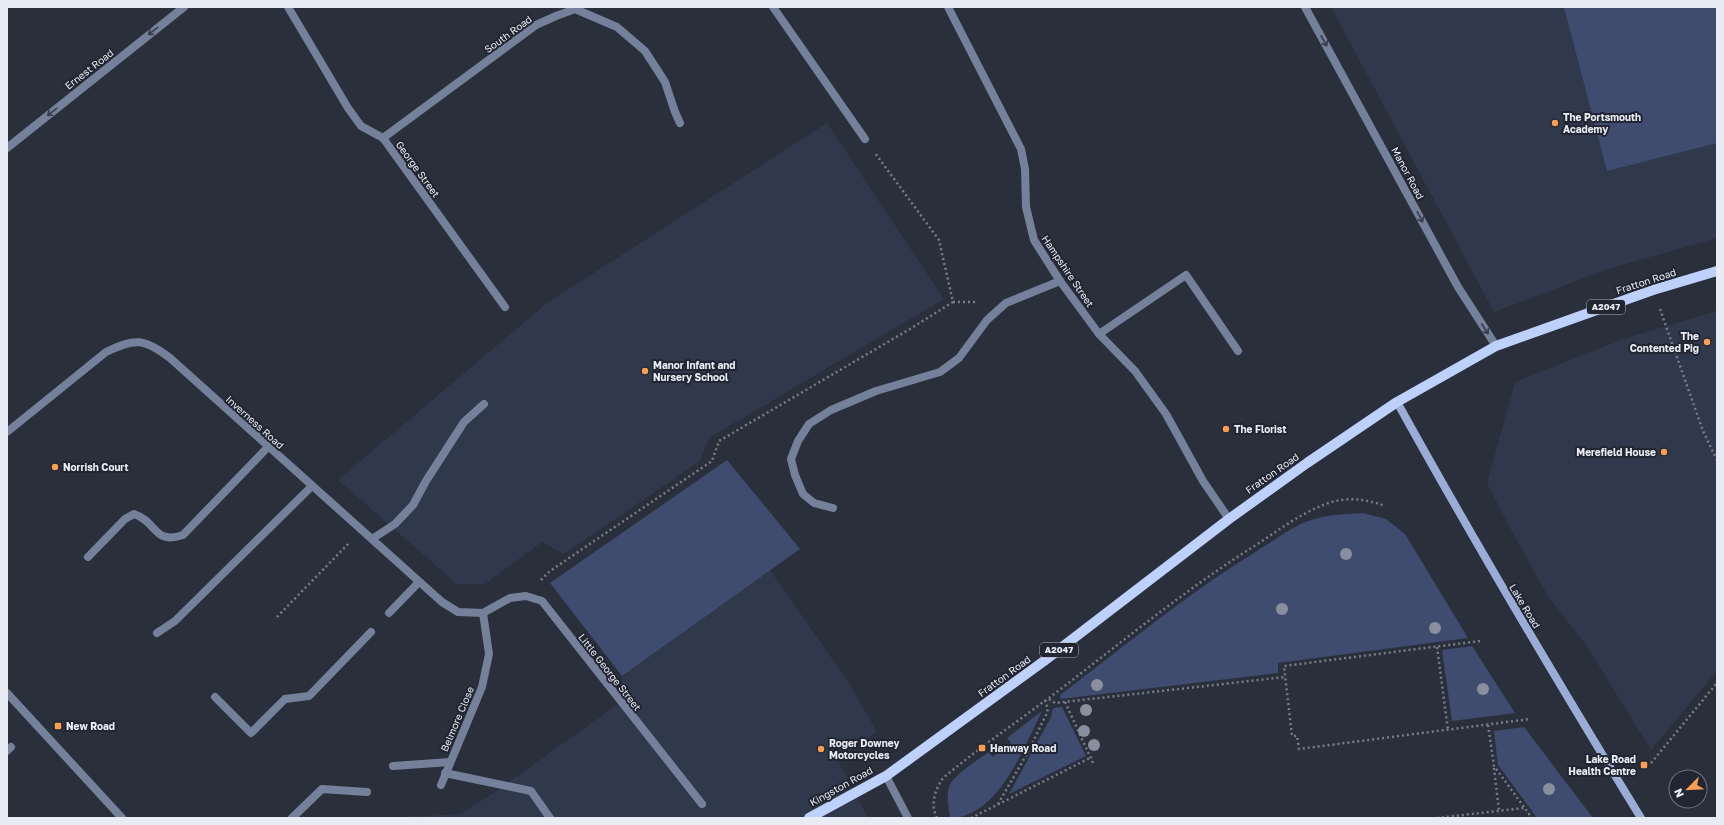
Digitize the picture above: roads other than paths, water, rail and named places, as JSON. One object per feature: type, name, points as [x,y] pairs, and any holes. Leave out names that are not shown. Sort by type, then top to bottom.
[{"type":"main road","name":"Fratton Road","points":[[886,776],[1044,661],[1229,519],[1307,463],[1397,402],[1496,346],[1653,290],[1717,271]]},
{"type":"main road","name":"Lake Road","points":[[1397,402],[1448,494],[1516,611],[1641,818]]},
{"type":"main road","name":"Kingston Road","points":[[809,818],[886,776]]},
{"type":"street","name":"Ernest Road","points":[[7,148],[184,7]]},
{"type":"street","name":"George Street","points":[[288,7],[348,108],[361,126],[383,138],[504,308]]},
{"type":"street","points":[[773,7],[865,139]]},
{"type":"street","name":"Hampshire Street","points":[[948,7],[1021,149],[1025,169],[1026,207],[1034,240],[1060,281],[1099,334],[1136,371],[1166,414],[1203,481],[1229,519]]},
{"type":"street","name":"Manor Road","points":[[1305,7],[1458,287],[1496,346]]},
{"type":"street","name":"South Road","points":[[383,138],[536,25],[575,8],[617,27],[645,51],[664,82],[674,112],[680,123]]},
{"type":"street","points":[[1099,334],[1186,275],[1238,351]]},
{"type":"street","points":[[833,508],[814,503],[803,494],[795,475],[791,459],[798,441],[809,424],[831,410],[876,391],[940,372],[959,358],[986,320],[1006,303],[1060,281]]},
{"type":"street","name":"Inverness Road","points":[[7,432],[106,352],[123,344],[140,342],[155,346],[442,602],[458,612],[483,613]]},
{"type":"street","points":[[372,539],[395,524],[413,505],[430,474],[464,422],[484,404]]},
{"type":"street","points":[[88,557],[125,518],[134,514],[143,517],[162,536],[172,539],[183,535],[268,447]]},
{"type":"street","points":[[157,633],[175,621],[312,486]]},
{"type":"street","points":[[389,613],[419,582]]},
{"type":"street","name":"Little George Street","points":[[483,613],[510,598],[526,596],[542,601],[702,804]]},
{"type":"street","name":"Belmore Close","points":[[440,785],[482,687],[488,654],[483,613]]},
{"type":"street","points":[[215,696],[251,733],[285,699],[309,696],[371,632]]},
{"type":"street","points":[[7,693],[122,818]]},
{"type":"street","points":[[393,766],[450,762]]},
{"type":"street","points":[[445,773],[531,791],[550,818]]},
{"type":"street","points":[[886,776],[908,818]]},
{"type":"street","points":[[292,818],[322,789],[367,792]]},
{"type":"place","name":"The Portsmouth Academy","points":[[1555,123]]},
{"type":"place","name":"The Contented Pig","points":[[1707,342]]},
{"type":"place","name":"Manor Infant and Nursery School","points":[[645,371]]},
{"type":"place","name":"The Florist","points":[[1226,429]]},
{"type":"place","name":"Merefield House","points":[[1664,452]]},
{"type":"place","name":"Norrish Court","points":[[55,467]]},
{"type":"place","name":"New Road","points":[[58,726]]},
{"type":"place","name":"Hanway Road","points":[[982,748]]},
{"type":"place","name":"Roger Downey Motorcycles","points":[[821,749]]},
{"type":"place","name":"Lake Road Health Centre","points":[[1644,765]]}]
